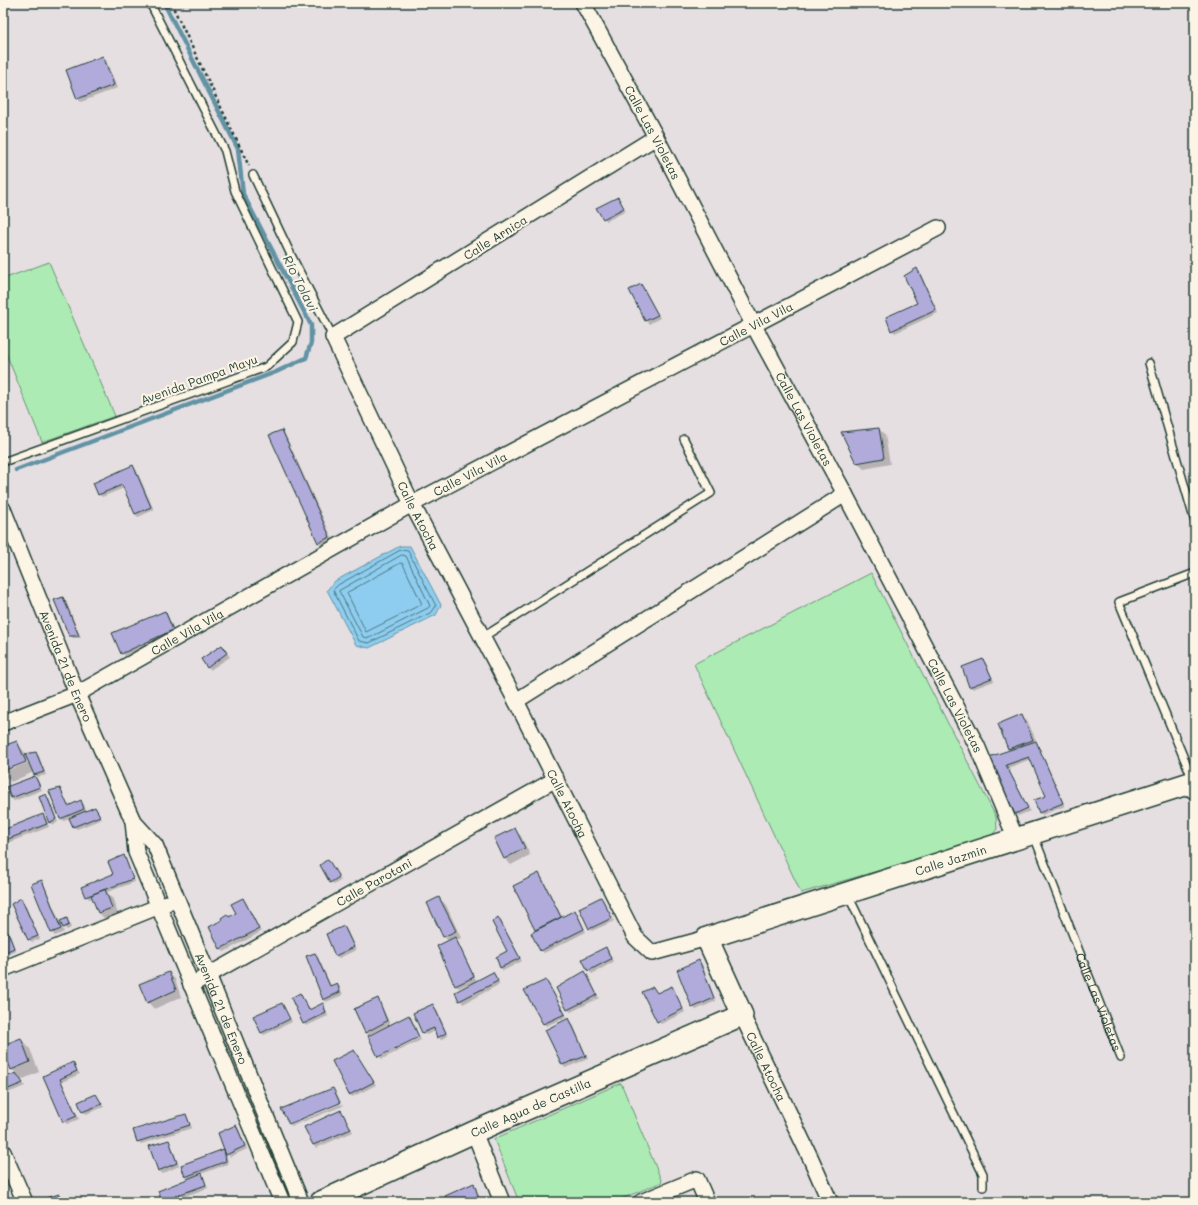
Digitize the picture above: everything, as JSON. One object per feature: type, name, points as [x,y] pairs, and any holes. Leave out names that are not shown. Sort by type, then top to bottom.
[{"type":"street","name":"Calle Las Violetas","points":[[583,3],[656,137],[754,326],[845,494],[1025,836]]},
{"type":"street","name":"Calle Arnica","points":[[333,337],[656,137]]},
{"type":"street","name":"Calle Vila Vila","points":[[3,723],[77,694],[412,504],[754,326],[938,228]]},
{"type":"street","name":"Calle Atocha","points":[[333,337],[412,504],[516,701],[635,937],[652,953],[707,938],[830,1202]]},
{"type":"street","points":[[516,701],[845,494]]},
{"type":"street","name":"Avenida 21 de Enero","points":[[3,509],[77,694],[133,821],[136,852],[282,1202]]},
{"type":"street","name":"Calle Parotani","points":[[192,985],[556,779]]},
{"type":"street","name":"Calle Jazmin","points":[[707,938],[1025,836],[1194,785]]},
{"type":"street","name":"Avenida 21 de Enero","points":[[133,821],[155,845],[300,1202]]},
{"type":"street","points":[[3,969],[158,906],[177,900]]},
{"type":"street","name":"Calle Agua de Castilla","points":[[321,1202],[474,1132],[742,1015]]},
{"type":"street","points":[[474,1132],[502,1202]]},
{"type":"street","points":[[3,1152],[25,1202]]},
{"type":"street","points":[[641,1202],[697,1179],[707,1202]]},
{"type":"lane","name":"Avenida Pampa Mayu","points":[[3,462],[266,367],[293,342],[298,322],[235,191],[225,151],[150,3]]},
{"type":"lane","points":[[253,175],[333,337]]},
{"type":"lane","points":[[1149,363],[1195,522]]},
{"type":"lane","points":[[483,638],[711,493],[684,440]]},
{"type":"lane","points":[[1194,785],[1119,602],[1195,573]]},
{"type":"lane","name":"Calle Las Violetas","points":[[1025,836],[1121,1058]]},
{"type":"lane","points":[[847,893],[983,1174],[983,1187]]},
{"type":"path","points":[[171,3],[253,175]]},
{"type":"green space","points":[[49,262],[115,416],[42,442],[3,346],[3,279]]},
{"type":"green space","points":[[871,573],[996,817],[997,829],[989,839],[801,893],[694,664]]},
{"type":"green space","points":[[621,1083],[662,1182],[614,1202],[519,1202],[494,1139]]},
{"type":"water","points":[[400,546],[410,546],[441,605],[436,615],[369,648],[356,645],[327,590],[335,581]]},
{"type":"building","points":[[103,56],[114,85],[77,99],[66,70]]},
{"type":"building","points":[[618,197],[624,208],[603,219],[596,208]]},
{"type":"building","points":[[917,268],[936,310],[891,331],[886,317],[917,303],[904,276]]},
{"type":"building","points":[[641,284],[658,315],[645,321],[629,290]]},
{"type":"building","points":[[879,428],[884,458],[856,463],[841,432]]},
{"type":"building","points":[[282,430],[330,537],[318,543],[269,435]]},
{"type":"building","points":[[133,465],[151,507],[135,514],[122,485],[98,495],[93,483]]},
{"type":"building","points":[[63,597],[79,636],[69,636],[54,600]]},
{"type":"building","points":[[165,611],[173,630],[121,654],[112,633]]},
{"type":"building","points":[[222,645],[227,653],[207,668],[201,659]]},
{"type":"building","points":[[983,659],[992,678],[969,687],[962,667]]},
{"type":"building","points":[[1022,714],[1033,740],[1008,749],[998,724]]},
{"type":"building","points":[[17,741],[26,762],[3,771],[3,746]]},
{"type":"building","points":[[1036,741],[1063,803],[1039,813],[1034,800],[1046,796],[1029,757],[1006,765],[1028,808],[1015,814],[986,758]]},
{"type":"building","points":[[36,752],[44,772],[34,775],[25,754]]},
{"type":"building","points":[[35,776],[40,787],[11,798],[6,787]]},
{"type":"building","points":[[60,788],[68,806],[81,800],[84,809],[60,819],[49,791]]},
{"type":"building","points":[[46,794],[56,819],[49,823],[39,797]]},
{"type":"building","points":[[95,807],[100,816],[73,827],[69,818]]},
{"type":"building","points":[[43,814],[47,824],[3,841],[3,830]]},
{"type":"building","points":[[515,828],[525,848],[504,859],[494,838]]},
{"type":"building","points":[[124,855],[133,879],[85,897],[81,887],[113,874],[108,862]]},
{"type":"building","points":[[328,859],[339,877],[330,883],[320,865]]},
{"type":"building","points":[[539,873],[561,917],[535,930],[513,886]]},
{"type":"building","points":[[42,880],[61,929],[51,933],[31,884]]},
{"type":"building","points":[[105,889],[112,908],[98,913],[91,895]]},
{"type":"building","points":[[439,897],[456,931],[443,937],[427,903]]},
{"type":"building","points":[[601,897],[612,918],[589,929],[579,908]]},
{"type":"building","points":[[21,898],[38,936],[28,940],[11,904]]},
{"type":"building","points":[[243,898],[259,929],[220,949],[209,927],[222,920],[221,918],[227,914],[229,917],[236,913],[231,904]]},
{"type":"building","points":[[575,910],[584,929],[540,951],[531,933]]},
{"type":"building","points":[[498,917],[520,958],[500,968],[496,957],[507,951],[492,922]]},
{"type":"building","points":[[67,918],[69,925],[63,928],[60,921]]},
{"type":"building","points":[[344,926],[354,947],[335,956],[326,934]]},
{"type":"building","points":[[8,932],[14,948],[3,953],[3,934]]},
{"type":"building","points":[[455,937],[474,977],[455,986],[437,946]]},
{"type":"building","points":[[606,947],[611,959],[588,971],[582,959]]},
{"type":"building","points":[[315,953],[330,986],[337,983],[340,992],[323,1000],[306,956]]},
{"type":"building","points":[[699,960],[714,998],[692,1008],[677,970]]},
{"type":"building","points":[[585,971],[597,995],[567,1010],[556,988]]},
{"type":"building","points":[[169,972],[176,990],[147,1003],[139,984]]},
{"type":"building","points":[[493,972],[498,981],[459,1001],[455,992]]},
{"type":"building","points":[[546,980],[565,1014],[543,1024],[524,990]]},
{"type":"building","points":[[672,986],[683,1009],[657,1022],[642,992],[653,987],[657,993]]},
{"type":"building","points":[[300,993],[309,1010],[323,1003],[326,1013],[303,1024],[291,998]]},
{"type":"building","points":[[378,998],[387,1021],[365,1033],[354,1009]]},
{"type":"building","points":[[282,1003],[290,1019],[261,1033],[253,1016]]},
{"type":"building","points":[[433,1004],[446,1033],[437,1038],[434,1028],[422,1033],[413,1013]]},
{"type":"building","points":[[409,1015],[419,1037],[378,1057],[368,1036]]},
{"type":"building","points":[[569,1018],[586,1056],[562,1065],[545,1030]]},
{"type":"building","points":[[21,1038],[30,1062],[11,1070],[3,1049],[3,1045]]},
{"type":"building","points":[[354,1050],[374,1082],[349,1095],[332,1061]]},
{"type":"building","points":[[73,1062],[77,1071],[60,1079],[77,1116],[63,1122],[43,1076]]},
{"type":"building","points":[[16,1073],[23,1083],[3,1091],[3,1078]]},
{"type":"building","points":[[333,1088],[340,1103],[289,1124],[281,1109]]},
{"type":"building","points":[[96,1094],[102,1104],[82,1112],[78,1102]]},
{"type":"building","points":[[341,1110],[351,1129],[313,1145],[304,1127]]},
{"type":"building","points":[[186,1114],[190,1125],[137,1142],[133,1130]]},
{"type":"building","points":[[236,1125],[245,1146],[226,1155],[218,1133]]},
{"type":"building","points":[[169,1140],[177,1163],[158,1171],[149,1146]]},
{"type":"building","points":[[224,1149],[226,1161],[185,1177],[181,1165]]},
{"type":"building","points":[[202,1173],[206,1185],[175,1196],[177,1202],[162,1202],[158,1191]]},
{"type":"building","points":[[474,1183],[478,1196],[463,1202],[447,1202],[445,1196]]},
{"type":"building","points":[[59,1194],[62,1202],[47,1202],[46,1198]]},
{"type":"waterway","name":"Río Tolavi","points":[[16,470],[276,372],[306,358],[311,343],[311,325],[243,194],[238,149],[164,3]]}]
